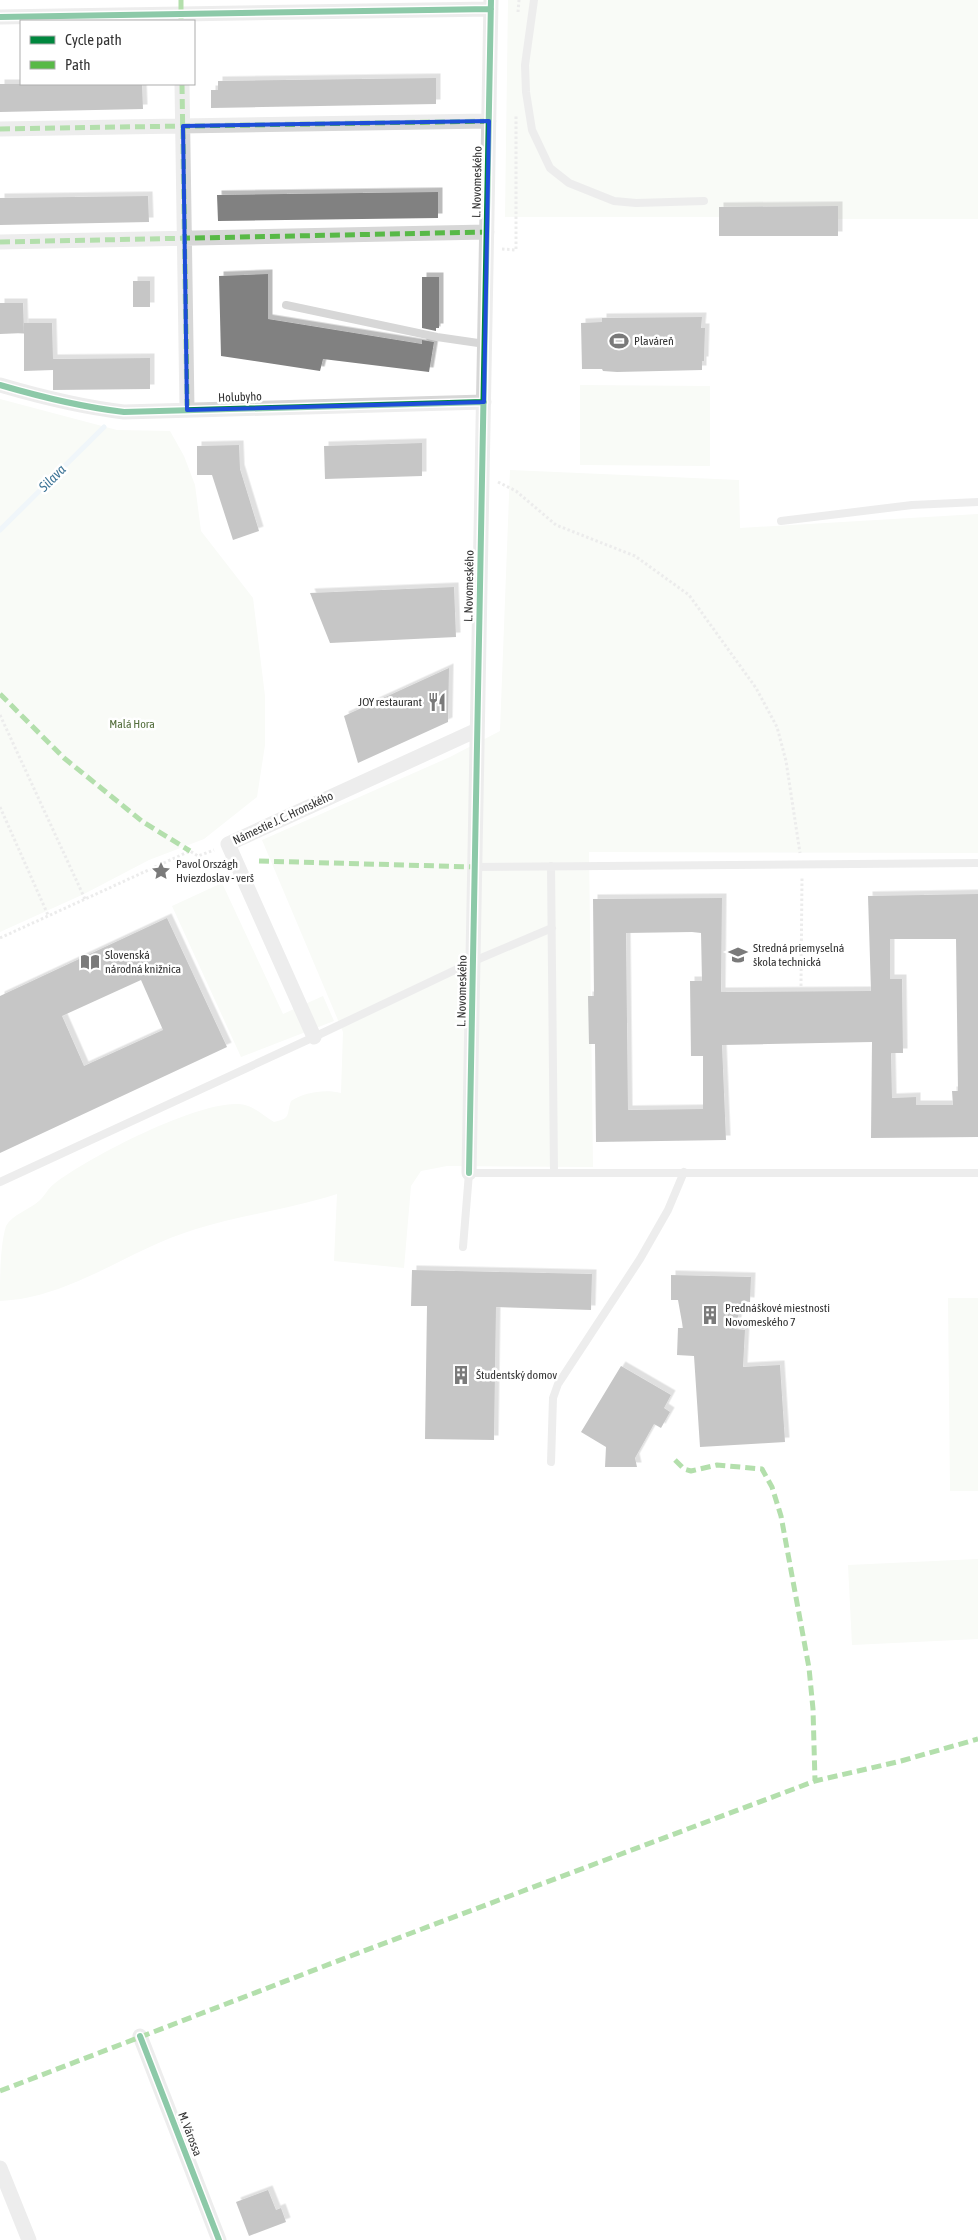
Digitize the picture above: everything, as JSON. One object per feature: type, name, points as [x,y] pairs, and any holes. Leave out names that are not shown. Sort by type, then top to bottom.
[{"type":"street","points":[[0,17],[491,4]]},
{"type":"street","name":"L. Novomeského","points":[[468,1173],[476,867],[491,4]]},
{"type":"street","points":[[182,85],[187,410]]},
{"type":"street","points":[[0,129],[489,121]]},
{"type":"street","points":[[0,242],[487,232]]},
{"type":"street","name":"Holubyho","points":[[0,385],[90,408],[124,412],[484,402]]},
{"type":"street","name":"Námestie J. C. Hronského","points":[[314,1037],[228,844],[477,730]]},
{"type":"street","name":"M. Várossa","points":[[140,2036],[219,2240]]},
{"type":"street","points":[[0,2168],[29,2240]]},
{"type":"lane","points":[[534,0],[525,65],[526,92],[532,130],[550,168],[570,183],[614,201],[636,203],[704,201]]},
{"type":"lane","points":[[286,305],[437,337],[485,344]]},
{"type":"lane","points":[[781,521],[912,505],[978,502]]},
{"type":"lane","points":[[476,867],[978,863]]},
{"type":"lane","points":[[551,866],[554,1173]]},
{"type":"lane","points":[[0,1182],[474,961],[552,928]]},
{"type":"lane","points":[[551,1462],[553,1398],[558,1384],[640,1259],[668,1210],[684,1172]]},
{"type":"lane","points":[[463,1247],[468,1173],[978,1173]]},
{"type":"path","points":[[518,16],[519,0]]},
{"type":"path","points":[[500,249],[516,250],[516,108]]},
{"type":"path","points":[[495,480],[516,491],[556,525],[636,556],[688,595],[756,688],[777,728],[786,761]]},
{"type":"path","points":[[0,715],[85,899]]},
{"type":"path","points":[[0,807],[48,915]]},
{"type":"path","points":[[0,938],[190,851],[198,856],[228,844]]},
{"type":"highlighted area","points":[[489,121],[484,402],[187,410],[183,126]]},
{"type":"green space","points":[[508,0],[978,0],[978,219],[838,219],[838,206],[720,207],[719,217],[505,217]]},
{"type":"green space","points":[[580,385],[710,386],[710,466],[580,465]]},
{"type":"green space","name":"Malá Hora","points":[[0,399],[117,430],[170,431],[184,456],[195,485],[201,531],[253,598],[265,696],[265,745],[257,797],[204,839],[149,860],[84,894],[0,932]]},
{"type":"green space","points":[[510,470],[739,480],[740,528],[978,514],[978,853],[589,852],[593,1167],[447,1166],[421,1171],[411,1186],[404,1268],[334,1261],[337,1194],[196,1229],[147,1248],[76,1282],[26,1298],[0,1301],[1,1252],[6,1226],[12,1219],[39,1201],[52,1186],[70,1173],[118,1145],[147,1131],[203,1110],[227,1104],[245,1105],[274,1122],[284,1119],[288,1113],[291,1101],[302,1095],[328,1091],[341,1093],[343,1032],[262,840],[450,757],[500,731]]},
{"type":"green space","points":[[222,883],[283,1014],[323,996],[334,1021],[241,1057],[172,906]]},
{"type":"green space","points":[[948,1298],[978,1298],[978,1491],[950,1491]]},
{"type":"green space","points":[[978,1559],[978,1639],[852,1645],[848,1565]]},
{"type":"building","points":[[436,78],[436,104],[211,108],[211,90],[218,90],[218,81]]},
{"type":"building","points":[[0,84],[142,85],[143,109],[0,112]]},
{"type":"building","points":[[438,192],[438,218],[218,221],[217,195]]},
{"type":"building","points":[[148,196],[149,222],[0,225],[0,198]]},
{"type":"building","points":[[838,206],[838,236],[719,236],[719,207]]},
{"type":"building","points":[[268,274],[268,319],[422,344],[422,340],[434,342],[429,372],[323,359],[320,371],[221,356],[219,276]]},
{"type":"building","points":[[422,277],[439,277],[439,328],[436,328],[436,331],[422,328]]},
{"type":"building","points":[[133,281],[150,281],[150,307],[133,307]]},
{"type":"building","points":[[0,303],[23,303],[24,333],[0,334]]},
{"type":"building","points":[[702,317],[701,328],[705,328],[702,370],[617,372],[603,371],[602,369],[582,369],[581,323],[602,322],[602,318]]},
{"type":"building","points":[[24,323],[52,323],[53,359],[150,358],[150,389],[53,390],[53,370],[24,371]]},
{"type":"building","points":[[422,443],[422,476],[325,479],[324,446]]},
{"type":"building","points":[[239,445],[240,469],[259,531],[233,540],[212,475],[197,475],[197,446]]},
{"type":"building","points":[[454,587],[456,637],[330,643],[310,593]]},
{"type":"building","points":[[449,668],[448,722],[358,763],[344,716]]},
{"type":"building","points":[[978,894],[978,1137],[871,1138],[872,1042],[722,1045],[726,1140],[596,1142],[595,1044],[589,1044],[588,996],[594,996],[593,899],[722,898],[721,992],[871,991],[868,896]],"holes":[[[626,933],[701,933],[702,981],[690,981],[691,1056],[703,1056],[703,1109],[628,1110]],[[890,939],[956,939],[958,1091],[952,1091],[953,1105],[916,1105],[916,1097],[892,1098],[891,1053],[903,1053],[902,979],[890,979]]]},
{"type":"building","points":[[167,918],[227,1047],[0,1153],[0,996]],"holes":[[[141,980],[163,1030],[84,1066],[62,1016]]]},
{"type":"building","name":"Študentský domov","points":[[412,1270],[592,1274],[591,1310],[496,1307],[494,1440],[425,1439],[427,1306],[411,1306]]},
{"type":"building","points":[[671,1275],[751,1277],[750,1302],[742,1301],[735,1329],[745,1330],[743,1367],[780,1365],[785,1442],[700,1447],[694,1356],[677,1355],[678,1328],[683,1328],[678,1300],[671,1300]]},
{"type":"building","points":[[621,1366],[671,1395],[664,1408],[670,1412],[661,1428],[654,1424],[635,1458],[637,1467],[605,1467],[606,1447],[581,1432]]},
{"type":"building","points":[[268,2190],[276,2210],[281,2208],[286,2222],[249,2236],[236,2202]]},
{"type":"waterway","name":"Silava","points":[[0,530],[104,427]]},
{"type":"marked path","points":[[181,0],[181,19]]},
{"type":"marked path","points":[[182,85],[187,410]]},
{"type":"marked path","points":[[0,129],[489,121]]},
{"type":"marked path","points":[[0,242],[487,232]]},
{"type":"marked path","points":[[0,694],[64,758],[143,822],[190,851]]},
{"type":"marked path","points":[[259,861],[476,867]]},
{"type":"marked path","points":[[675,1460],[684,1469],[691,1471],[717,1465],[762,1469],[772,1487],[781,1516],[809,1668],[813,1709],[815,1781]]},
{"type":"marked path","points":[[0,2091],[361,1952],[815,1781],[901,1761],[978,1739]]},
{"type":"cycle path","points":[[469,1173],[491,0]]},
{"type":"cycle path","points":[[0,17],[491,9]]},
{"type":"cycle path","points":[[0,385],[61,401],[124,412],[484,402]]},
{"type":"cycle path","points":[[140,2036],[219,2240]]},
{"type":"place","name":"Plaváreň","points":[[619,341]]},
{"type":"place","name":"JOY restaurant","points":[[437,702]]},
{"type":"place","name":"Pavol Országh Hviezdoslav - verš","points":[[161,871]]},
{"type":"place","name":"Stredná priemyselná škola technická","points":[[738,955]]},
{"type":"place","name":"Slovenská národná knižnica","points":[[90,962]]},
{"type":"place","name":"Prednáškové miestnosti Novomeského 7","points":[[710,1315]]},
{"type":"place","name":"Študentský domov","points":[[461,1375]]}]
